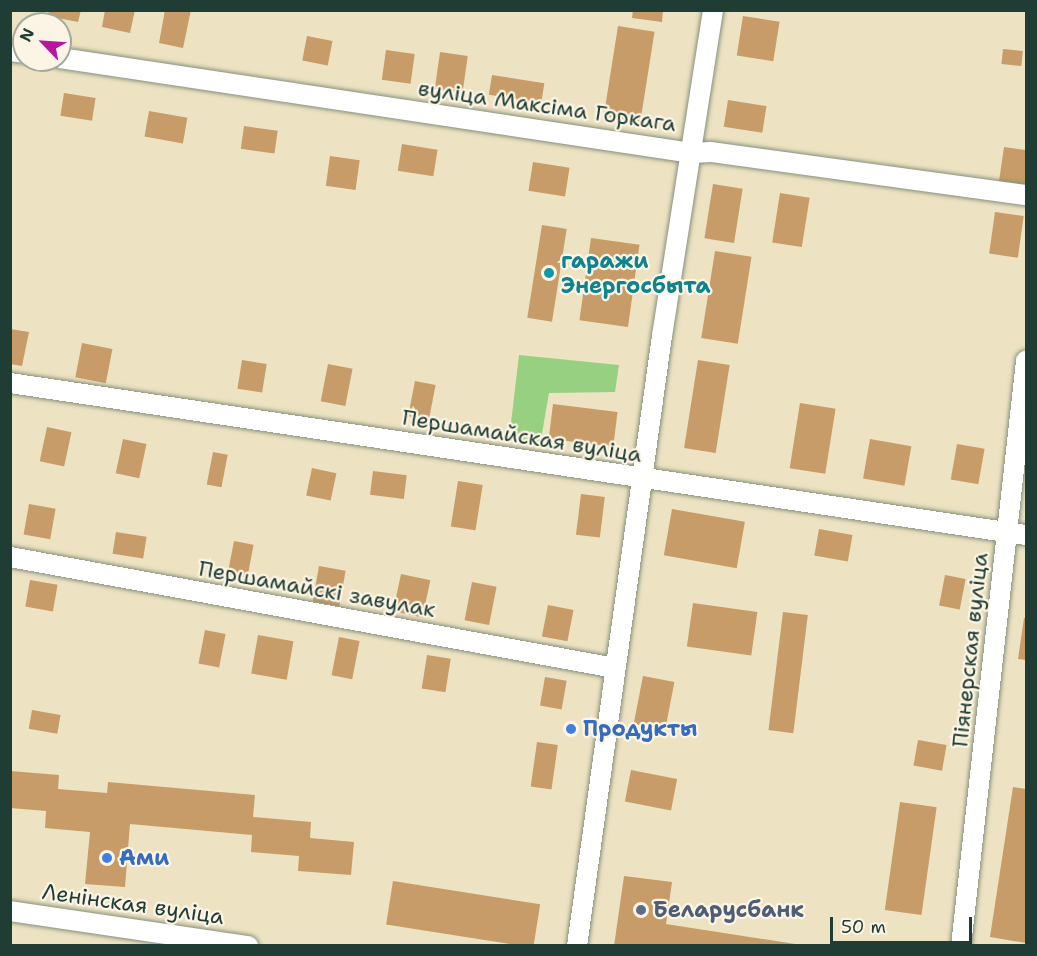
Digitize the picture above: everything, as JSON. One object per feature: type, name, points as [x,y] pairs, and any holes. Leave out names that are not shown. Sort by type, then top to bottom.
[{"type":"street","points":[[577,945],[641,478],[713,10]]},
{"type":"street","name":"вуліца Максіма Горкага","points":[[72,60],[691,153],[711,152],[1026,195]]},
{"type":"street","name":"Піянерская вуліца","points":[[961,945],[1017,534],[1026,361]]},
{"type":"street","name":"Першамайская вуліца","points":[[10,383],[1017,534]]},
{"type":"street","name":"Першамайскі завулак","points":[[10,557],[615,668]]},
{"type":"street","name":"Ленінская вуліца","points":[[10,911],[248,945]]},
{"type":"green space","points":[[519,355],[619,365],[615,392],[549,393],[540,445],[509,440]]},
{"type":"building","points":[[49,10],[81,10],[78,22],[72,21],[72,12],[49,12]]},
{"type":"building","points":[[105,10],[135,10],[130,33],[102,27]]},
{"type":"building","points":[[165,10],[191,10],[183,48],[159,43]]},
{"type":"building","points":[[633,10],[663,10],[662,22],[632,18]]},
{"type":"building","points":[[743,16],[780,22],[773,61],[737,56]]},
{"type":"building","points":[[618,26],[655,32],[640,122],[604,116]]},
{"type":"building","points":[[307,36],[333,41],[328,66],[302,61]]},
{"type":"building","points":[[1003,49],[1023,51],[1021,66],[1001,64]]},
{"type":"building","points":[[386,50],[415,54],[411,84],[382,80]]},
{"type":"building","points":[[440,52],[468,56],[463,93],[435,89]]},
{"type":"building","points":[[492,75],[544,83],[541,103],[489,95]]},
{"type":"building","points":[[64,93],[96,98],[92,121],[60,116]]},
{"type":"building","points":[[728,100],[767,106],[762,133],[724,127]]},
{"type":"building","points":[[149,111],[187,118],[183,143],[144,137]]},
{"type":"building","points":[[244,126],[278,131],[274,154],[241,149]]},
{"type":"building","points":[[402,144],[438,150],[433,176],[398,171]]},
{"type":"building","points":[[1004,147],[1026,150],[1026,185],[999,181]]},
{"type":"building","points":[[330,156],[360,160],[356,190],[326,186]]},
{"type":"building","points":[[533,162],[570,168],[565,196],[528,191]]},
{"type":"building","points":[[713,184],[743,189],[734,243],[704,238]]},
{"type":"building","points":[[780,193],[810,198],[802,247],[772,242]]},
{"type":"building","points":[[995,212],[1024,216],[1018,258],[989,254]]},
{"type":"building","name":"гаражи Энергосбыта","points":[[542,225],[567,229],[552,322],[527,318]]},
{"type":"building","points":[[591,238],[640,245],[628,327],[579,320]]},
{"type":"building","points":[[715,251],[752,257],[738,344],[701,338]]},
{"type":"building","points":[[10,329],[29,332],[22,366],[10,364]]},
{"type":"building","points":[[82,343],[112,349],[106,383],[75,377]]},
{"type":"building","points":[[242,360],[267,364],[262,393],[237,389]]},
{"type":"building","points":[[698,360],[730,365],[716,453],[684,448]]},
{"type":"building","points":[[328,364],[353,369],[345,406],[321,401]]},
{"type":"building","points":[[415,381],[436,385],[429,420],[408,416]]},
{"type":"building","points":[[800,403],[836,409],[825,474],[790,468]]},
{"type":"building","points":[[553,404],[618,412],[613,447],[549,439]]},
{"type":"building","points":[[47,427],[71,432],[64,466],[40,461]]},
{"type":"building","points":[[123,439],[146,444],[139,478],[116,473]]},
{"type":"building","points":[[870,439],[911,446],[904,486],[863,478]]},
{"type":"building","points":[[957,444],[985,449],[978,484],[951,479]]},
{"type":"building","points":[[213,452],[228,455],[221,487],[207,484]]},
{"type":"building","points":[[312,468],[336,473],[331,501],[306,495]]},
{"type":"building","points":[[373,471],[407,475],[404,499],[370,495]]},
{"type":"building","points":[[458,481],[483,485],[475,530],[451,526]]},
{"type":"building","points":[[581,494],[605,497],[600,538],[576,535]]},
{"type":"building","points":[[29,504],[56,509],[50,539],[24,535]]},
{"type":"building","points":[[672,509],[745,522],[737,568],[664,555]]},
{"type":"building","points":[[819,529],[852,535],[848,561],[814,556]]},
{"type":"building","points":[[116,532],[147,537],[143,559],[113,554]]},
{"type":"building","points":[[234,541],[254,545],[247,578],[228,574]]},
{"type":"building","points":[[319,566],[346,571],[339,606],[313,601]]},
{"type":"building","points":[[401,574],[430,580],[422,617],[393,611]]},
{"type":"building","points":[[945,575],[966,579],[960,609],[939,605]]},
{"type":"building","points":[[30,580],[58,585],[53,611],[25,607]]},
{"type":"building","points":[[472,582],[497,587],[489,625],[465,620]]},
{"type":"building","points":[[693,603],[757,612],[751,656],[687,647]]},
{"type":"building","points":[[548,605],[574,610],[567,641],[542,636]]},
{"type":"building","points":[[783,612],[808,615],[793,733],[768,730]]},
{"type":"building","points":[[1024,618],[1026,618],[1026,660],[1018,659]]},
{"type":"building","points":[[205,630],[226,634],[219,667],[199,663]]},
{"type":"building","points":[[258,635],[293,641],[287,680],[251,673]]},
{"type":"building","points":[[339,637],[360,641],[352,679],[332,675]]},
{"type":"building","points":[[427,655],[451,659],[445,692],[422,689]]},
{"type":"building","points":[[643,676],[674,682],[665,730],[634,724]]},
{"type":"building","points":[[545,677],[567,681],[562,709],[540,706]]},
{"type":"building","points":[[32,710],[61,715],[57,734],[29,729]]},
{"type":"building","points":[[918,740],[947,745],[942,771],[913,766]]},
{"type":"building","points":[[537,742],[558,745],[552,789],[531,787]]},
{"type":"building","points":[[631,770],[677,779],[671,810],[625,801]]},
{"type":"building","points":[[10,771],[59,775],[58,789],[107,793],[108,782],[255,795],[253,817],[311,822],[310,838],[354,842],[351,875],[298,871],[299,856],[251,852],[252,835],[130,824],[125,887],[85,884],[90,832],[45,828],[46,811],[10,808]]},
{"type":"building","points":[[1013,787],[1026,789],[1026,943],[990,937]]},
{"type":"building","points":[[900,802],[937,807],[921,915],[885,910]]},
{"type":"building","points":[[624,876],[672,882],[666,924],[808,946],[614,946]]},
{"type":"building","points":[[393,881],[540,904],[534,946],[386,924]]},
{"type":"place","name":"гаражи Энергосбыта","points":[[549,273]]},
{"type":"place","name":"Продукты","points":[[571,729]]},
{"type":"place","name":"Ами","points":[[107,858]]},
{"type":"place","name":"Беларусбанк","points":[[641,910]]}]
